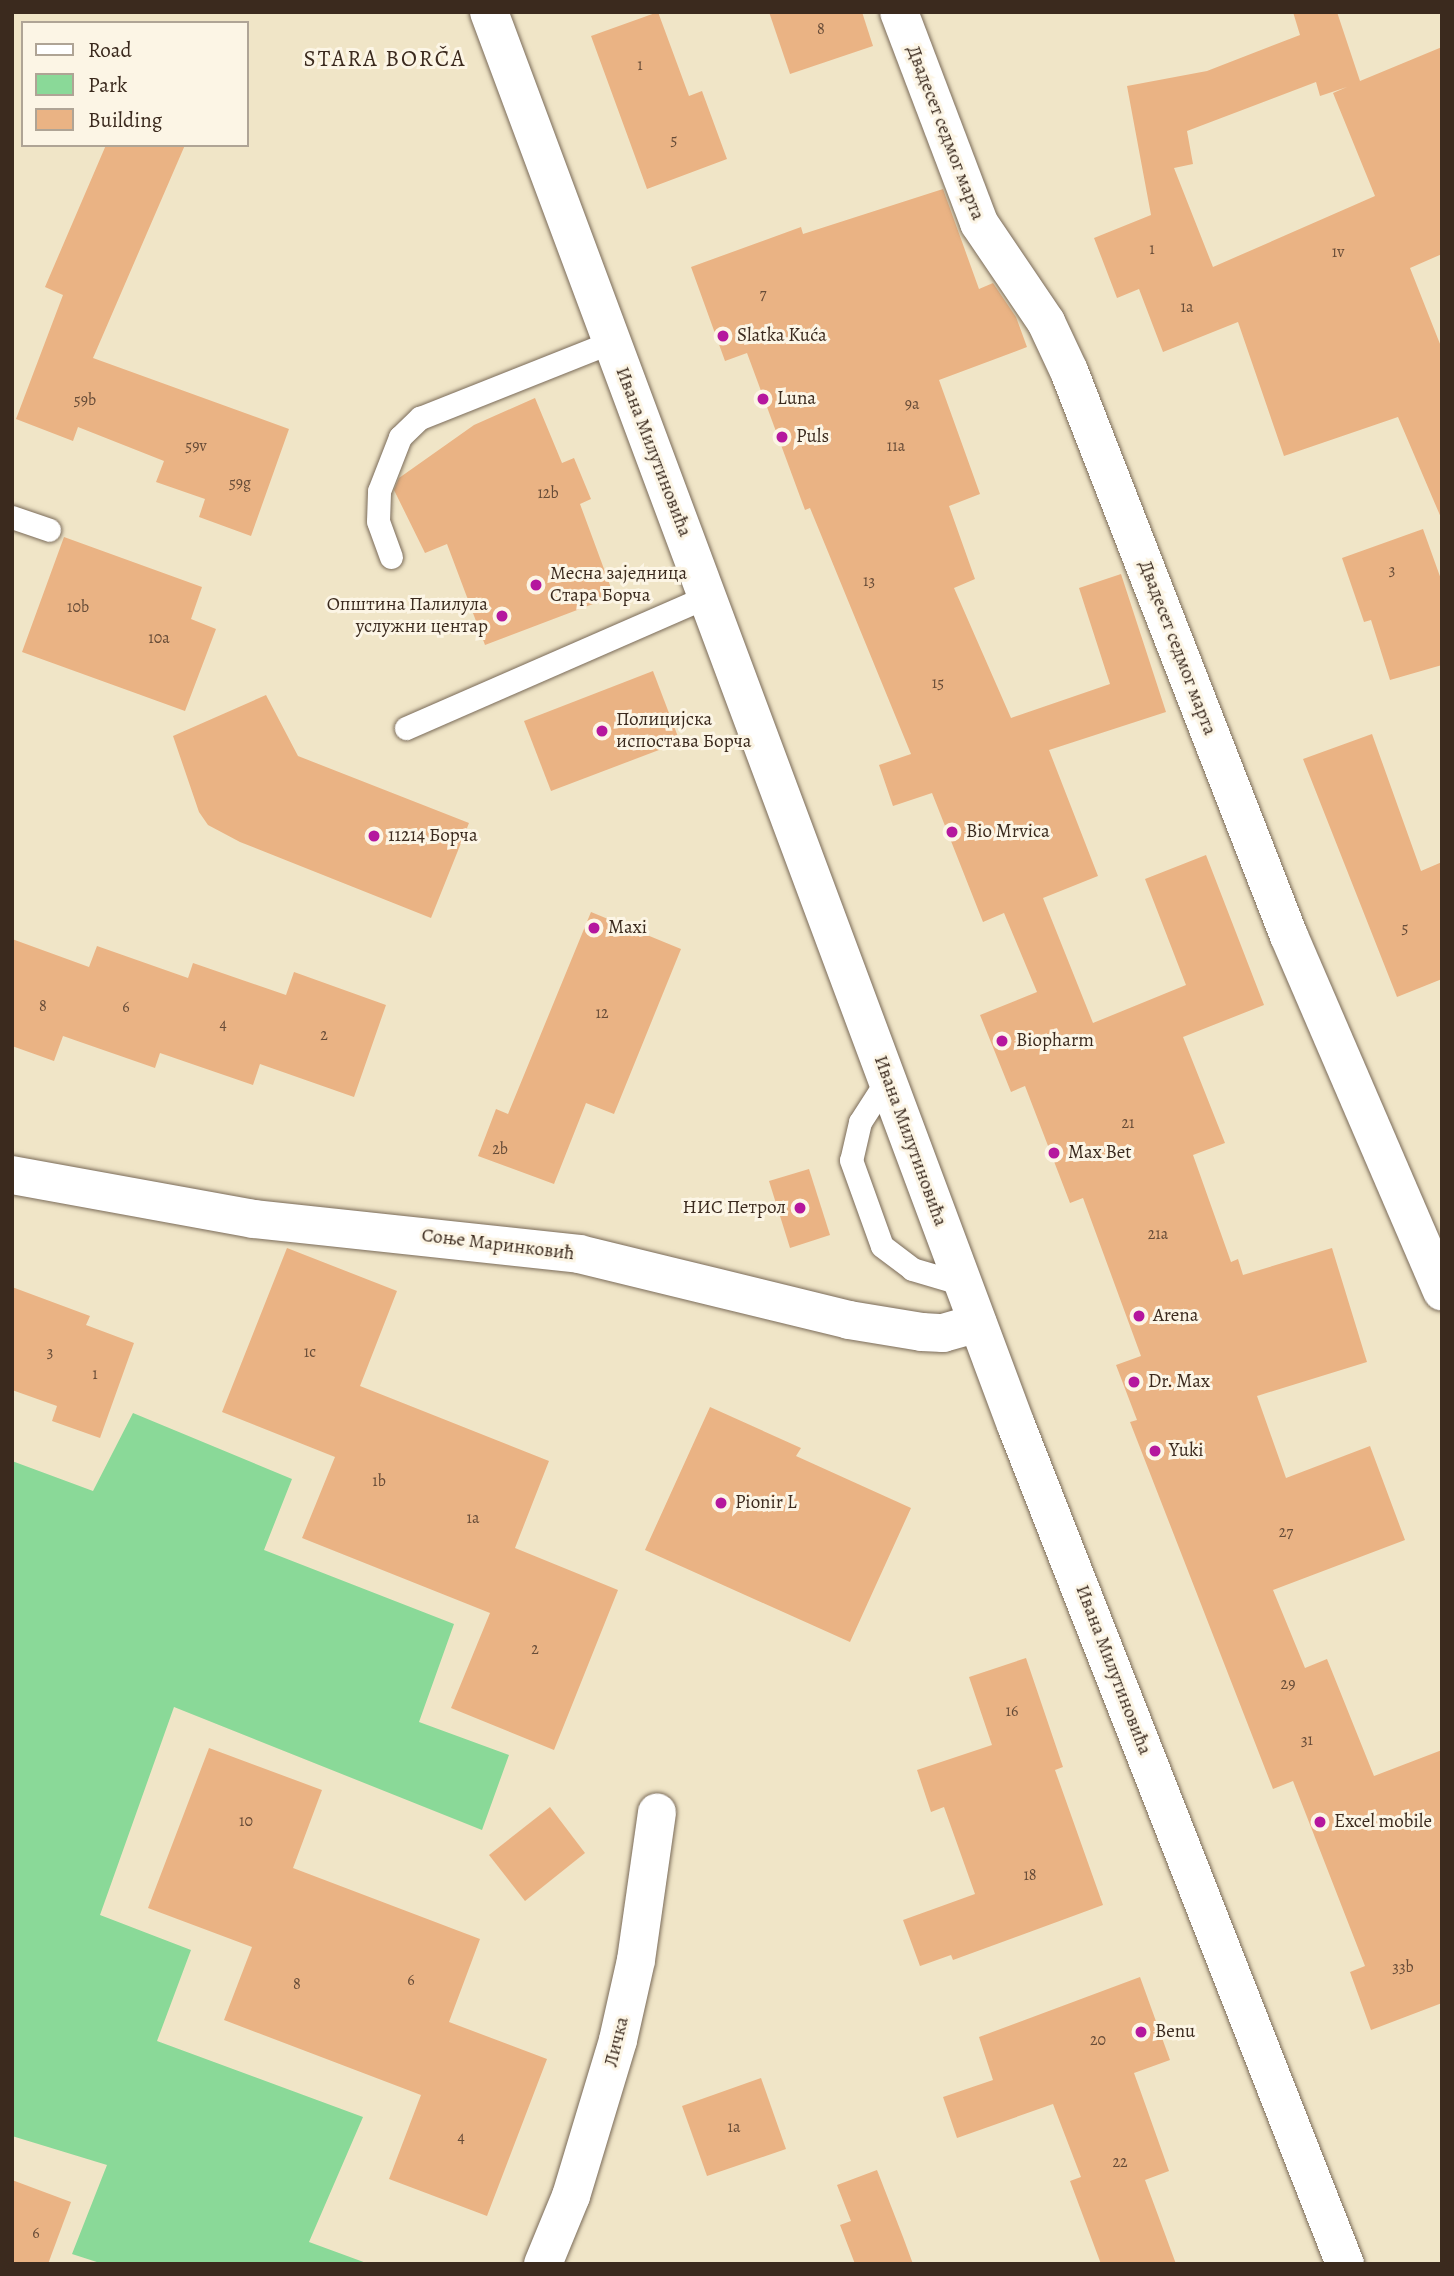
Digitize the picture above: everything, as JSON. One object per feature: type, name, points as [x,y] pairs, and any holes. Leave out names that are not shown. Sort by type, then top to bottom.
[{"type":"street","name":"Ивана Милутиновића","points":[[489,12],[963,1284],[1345,2264]]},
{"type":"street","name":"Двадесет седмог марта","points":[[899,12],[979,223],[1046,322],[1069,371],[1289,936],[1442,1292]]},
{"type":"street","name":"Соње Маринковић","points":[[12,1175],[253,1219],[579,1254],[849,1320],[922,1332],[943,1333],[978,1323]]},
{"type":"street","name":"Личка","points":[[543,2264],[571,2196],[618,2040],[636,1960],[657,1812]]},
{"type":"lane","points":[[391,557],[378,521],[379,491],[400,437],[420,418],[611,342]]},
{"type":"lane","points":[[12,517],[49,530]]},
{"type":"lane","points":[[405,728],[708,596]]},
{"type":"lane","points":[[887,1080],[860,1122],[852,1160],[882,1246],[912,1269],[963,1284]]},
{"type":"green space","points":[[133,1413],[292,1479],[264,1550],[454,1624],[419,1722],[509,1755],[482,1830],[174,1707],[100,1915],[191,1950],[157,2041],[363,2117],[309,2242],[369,2264],[103,2264],[72,2254],[107,2165],[12,2136],[12,1461],[93,1491]]},
{"type":"building","points":[[658,12],[689,96],[702,91],[727,159],[647,189],[591,36]]},
{"type":"building","points":[[769,12],[862,12],[873,46],[790,74]]},
{"type":"building","points":[[1293,12],[1337,12],[1360,81],[1442,47],[1442,254],[1410,268],[1442,349],[1442,520],[1398,417],[1284,456],[1238,322],[1163,352],[1139,289],[1117,298],[1094,238],[1151,215],[1127,86],[1207,71],[1300,35]],"holes":[[[1316,82],[1320,96],[1347,87],[1333,93],[1375,196],[1213,267],[1174,168],[1193,164],[1187,131]]]},
{"type":"building","points":[[105,147],[184,147],[93,358],[289,429],[251,536],[199,517],[205,499],[156,482],[164,461],[78,427],[73,441],[16,419],[63,295],[45,287]]},
{"type":"building","points":[[943,189],[979,289],[993,283],[1016,317],[1027,347],[939,380],[980,494],[949,506],[975,579],[954,588],[1011,718],[1110,684],[1079,588],[1121,574],[1166,712],[1049,750],[1098,876],[1043,898],[1093,1023],[1186,985],[1145,879],[1206,855],[1264,1005],[1183,1037],[1225,1143],[1193,1155],[1231,1262],[1238,1259],[1243,1275],[1332,1248],[1367,1362],[1257,1396],[1286,1478],[1370,1446],[1405,1540],[1273,1590],[1305,1668],[1327,1659],[1374,1776],[1442,1750],[1442,2003],[1371,2030],[1350,1972],[1365,1966],[1293,1781],[1273,1789],[1130,1422],[1137,1420],[1116,1365],[1141,1356],[1083,1198],[1070,1203],[1025,1086],[1011,1092],[980,1015],[1037,992],[1004,913],[983,922],[932,793],[893,806],[879,765],[911,754],[810,508],[805,510],[747,353],[725,361],[691,267],[801,227],[803,234]]},
{"type":"building","points":[[535,398],[562,463],[574,458],[591,499],[580,504],[614,596],[485,645],[447,544],[425,553],[394,490],[399,478],[474,425]]},
{"type":"building","points":[[1423,529],[1442,582],[1442,665],[1390,680],[1371,620],[1364,622],[1342,558]]},
{"type":"building","points":[[64,537],[202,587],[191,619],[216,629],[185,711],[22,652]]},
{"type":"building","name":"Полицијска испостава Борча","points":[[653,671],[680,742],[551,791],[524,721]]},
{"type":"building","points":[[266,695],[298,756],[469,823],[431,918],[240,842],[208,825],[199,812],[173,736]]},
{"type":"building","points":[[1372,734],[1421,871],[1442,862],[1442,979],[1397,997],[1303,759]]},
{"type":"building","points":[[591,912],[681,949],[614,1114],[586,1103],[554,1184],[478,1156],[496,1109],[508,1114]]},
{"type":"building","points":[[12,939],[89,967],[97,946],[188,978],[193,963],[286,995],[294,972],[386,1005],[354,1097],[260,1064],[253,1085],[160,1053],[155,1068],[63,1036],[54,1061],[12,1046]]},
{"type":"building","name":"НИС Петрол","points":[[809,1169],[830,1235],[790,1248],[769,1181]]},
{"type":"building","points":[[287,1248],[397,1291],[360,1386],[549,1461],[515,1548],[618,1590],[554,1750],[451,1708],[490,1613],[302,1538],[335,1457],[222,1412]]},
{"type":"building","points":[[12,1287],[90,1316],[86,1325],[134,1343],[100,1438],[52,1421],[57,1406],[12,1390]]},
{"type":"building","points":[[710,1407],[801,1448],[796,1456],[911,1508],[850,1642],[645,1550]]},
{"type":"building","points":[[1026,1658],[1063,1767],[1055,1770],[1103,1905],[953,1960],[951,1955],[920,1966],[903,1920],[975,1894],[944,1807],[931,1812],[917,1770],[992,1745],[969,1677]]},
{"type":"building","points":[[209,1748],[322,1790],[293,1868],[480,1939],[449,2022],[547,2059],[487,2216],[389,2179],[421,2095],[224,2020],[252,1947],[148,1908]]},
{"type":"building","points":[[550,1807],[585,1853],[525,1901],[489,1855]]},
{"type":"building","points":[[1140,1977],[1170,2060],[1134,2073],[1169,2171],[1145,2180],[1176,2264],[1101,2264],[1070,2181],[1081,2177],[1053,2104],[957,2138],[943,2097],[993,2080],[979,2037]]},
{"type":"building","points":[[761,2078],[786,2149],[707,2176],[682,2106]]},
{"type":"building","points":[[877,2170],[913,2264],[855,2264],[840,2225],[851,2221],[837,2185]]},
{"type":"building","points":[[12,2180],[71,2202],[48,2264],[12,2264]]},
{"type":"place","name":"Slatka Kuća","points":[[723,336]]},
{"type":"place","name":"Luna","points":[[763,399]]},
{"type":"place","name":"Puls","points":[[782,437]]},
{"type":"place","name":"Месна заједница Стара Борча","points":[[536,585]]},
{"type":"place","name":"Општина Палилула услужни центар","points":[[502,616]]},
{"type":"place","name":"Полицијска испостава Борча","points":[[602,731]]},
{"type":"place","name":"Bio Mrvica","points":[[952,832]]},
{"type":"place","name":"11214 Борча","points":[[374,836]]},
{"type":"place","name":"Maxi","points":[[594,928]]},
{"type":"place","name":"Biopharm","points":[[1002,1041]]},
{"type":"place","name":"Max Bet","points":[[1054,1153]]},
{"type":"place","name":"НИС Петрол","points":[[800,1208]]},
{"type":"place","name":"Arena","points":[[1139,1316]]},
{"type":"place","name":"Dr. Max","points":[[1134,1382]]},
{"type":"place","name":"Yuki","points":[[1155,1451]]},
{"type":"place","name":"Pionir L","points":[[721,1503]]},
{"type":"place","name":"Excel mobile","points":[[1320,1822]]},
{"type":"place","name":"Benu","points":[[1141,2032]]},
{"type":"district","name":"STARA BORČA","points":[[385,59]]}]
